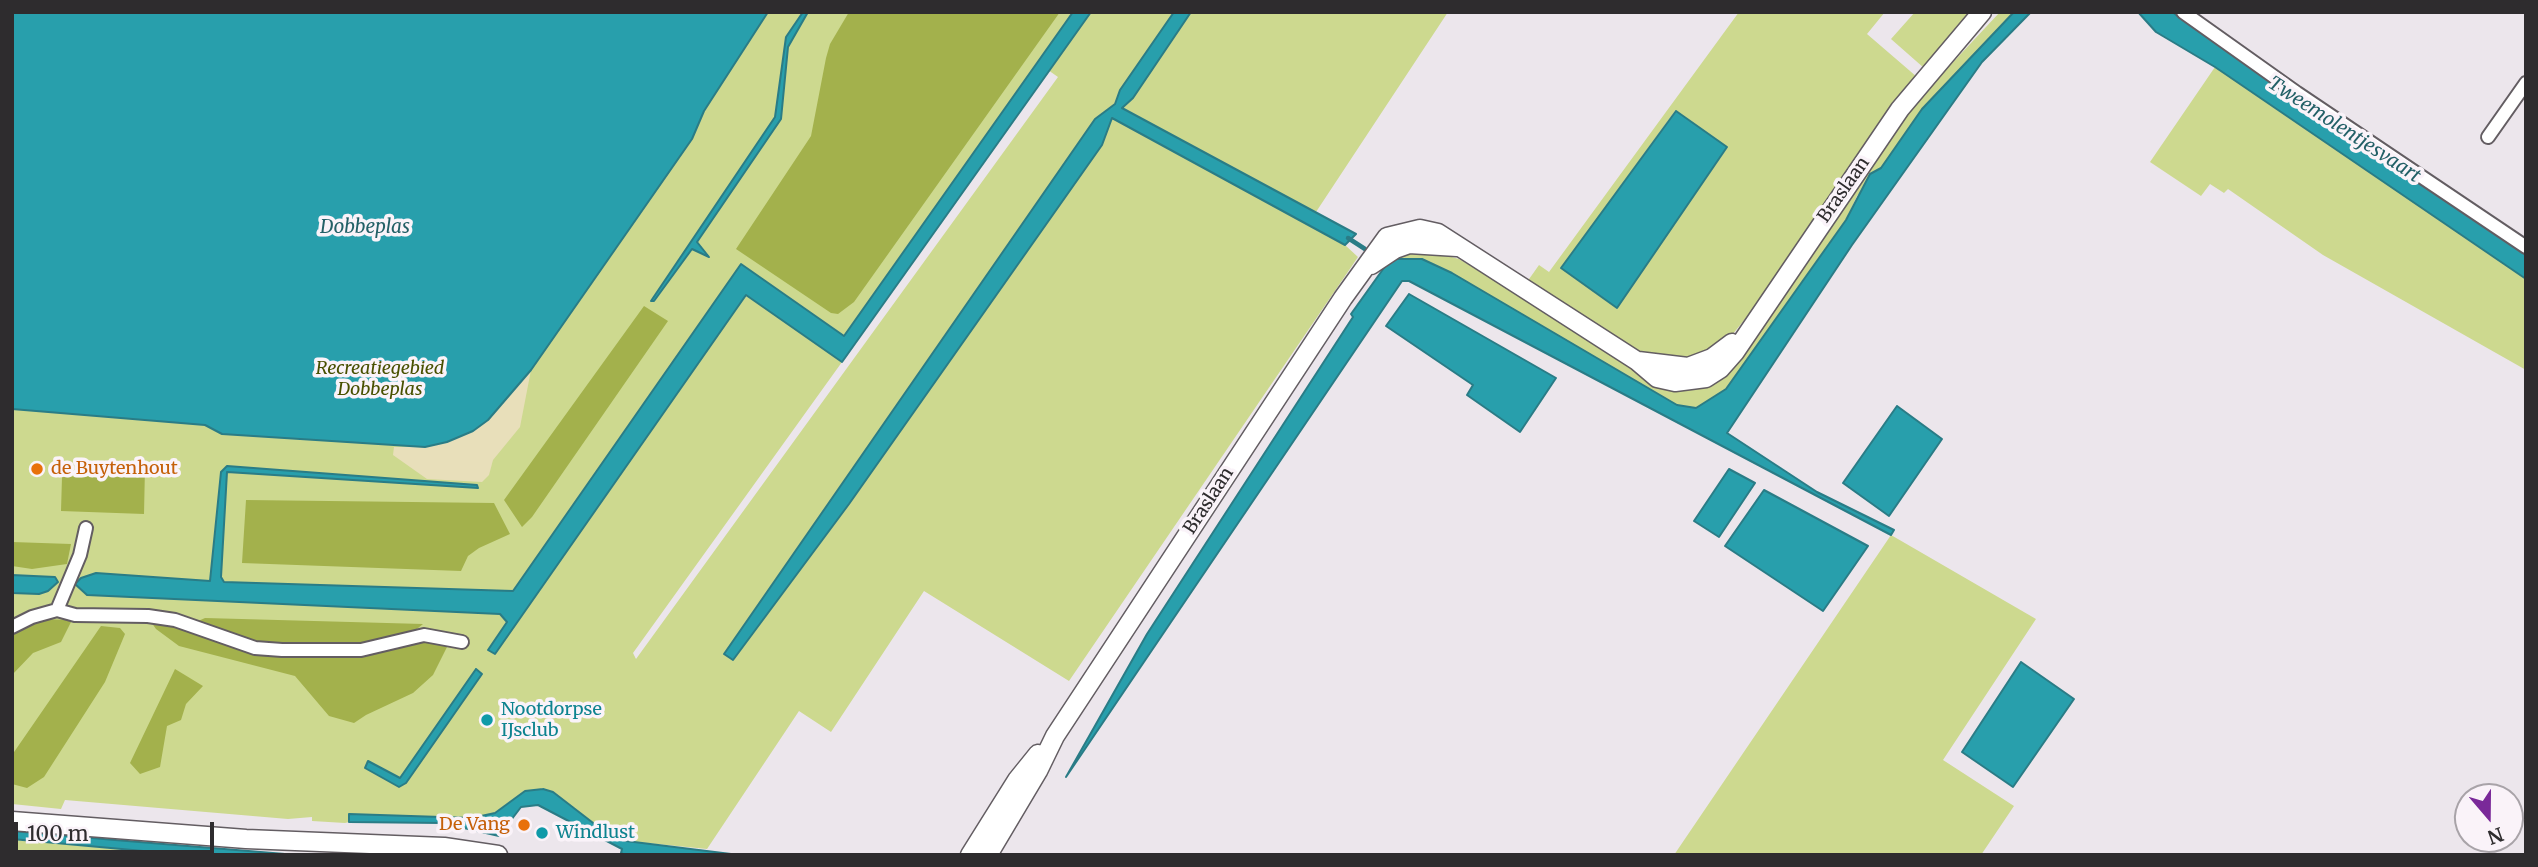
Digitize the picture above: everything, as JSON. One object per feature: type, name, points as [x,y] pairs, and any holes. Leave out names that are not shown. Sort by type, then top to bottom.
[{"type":"main road","name":"Braslaan","points":[[971,855],[1017,780],[1055,736],[1366,268],[1395,249],[1409,244],[1457,247],[1637,361],[1674,367],[1700,364],[1746,332],[1900,109],[1982,12]]},
{"type":"main road","name":"Braslaan","points":[[1949,52],[1996,12]]},
{"type":"main road","name":"Braslaan","points":[[988,855],[1038,771],[1055,736]]},
{"type":"main road","points":[[12,821],[246,839],[444,847],[498,855]]},
{"type":"street","points":[[2183,12],[2302,97],[2526,247]]},
{"type":"street","points":[[2488,137],[2526,83]]},
{"type":"street","points":[[57,610],[80,555],[86,528]]},
{"type":"street","points":[[12,627],[32,617],[57,610],[75,615],[148,616],[175,620],[255,648],[361,650],[424,635],[462,642]]},
{"type":"green space","name":"Recreatiegebied Dobbeplas","points":[[12,12],[1079,12],[848,342],[842,362],[633,653],[636,659],[1058,77],[1048,70],[1091,12],[1448,12],[1316,212],[1207,155],[1112,117],[1345,245],[1358,257],[1069,681],[924,591],[831,732],[799,711],[707,849],[626,841],[610,836],[553,792],[525,791],[494,813],[472,818],[349,815],[349,822],[345,823],[312,821],[312,817],[288,819],[65,800],[61,809],[12,804]]},
{"type":"green space","points":[[849,12],[1060,12],[854,302],[838,314],[831,313],[736,249],[811,136],[830,44]]},
{"type":"green space","points":[[1739,12],[1885,12],[1867,34],[1917,77],[1754,308],[1728,340],[1687,361],[1644,354],[1604,333],[1527,282],[1539,265],[1549,272]],"holes":[[[1675,111],[1727,148],[1617,307],[1562,267]]]},
{"type":"green space","points":[[1915,12],[1976,12],[1924,68],[1891,39]]},
{"type":"green space","points":[[2000,12],[2014,12],[1922,109],[1881,169],[1857,196],[1846,220],[1726,389],[1696,408],[1677,405],[1452,273],[1422,259],[1396,259],[1411,252],[1437,253],[1459,259],[1681,390],[1705,386],[1914,104]]},
{"type":"green space","points":[[2215,67],[2526,279],[2526,370],[2323,255],[2228,189],[2224,193],[2210,184],[2201,196],[2150,162]]},
{"type":"green space","points":[[644,306],[668,321],[532,517],[522,527],[504,500]]},
{"type":"green space","points":[[99,465],[145,467],[144,514],[61,511],[62,477],[79,476]]},
{"type":"green space","points":[[246,500],[494,503],[510,534],[468,556],[461,571],[242,563]]},
{"type":"green space","points":[[1891,535],[2036,619],[1943,760],[2014,806],[1981,855],[1674,855]]},
{"type":"green space","points":[[12,542],[71,544],[67,564],[32,569],[12,566]]},
{"type":"green space","points":[[205,618],[423,624],[407,637],[372,645],[272,644],[241,638],[196,622]]},
{"type":"green space","points":[[43,619],[72,620],[61,642],[33,653],[12,675],[12,633]]},
{"type":"green space","points":[[149,619],[266,652],[301,657],[363,655],[430,641],[448,645],[433,675],[413,693],[354,723],[329,716],[295,676],[179,646],[156,629]]},
{"type":"green space","points":[[101,626],[120,628],[125,634],[105,682],[44,777],[27,788],[12,784],[12,755]]},
{"type":"green space","points":[[175,669],[203,686],[186,704],[181,720],[167,726],[160,767],[140,774],[130,763]]},
{"type":"green space","points":[[12,839],[106,848],[195,855],[12,855]]},
{"type":"sand","points":[[531,370],[520,427],[493,460],[489,475],[482,482],[427,479],[393,455],[394,447],[425,447],[447,442],[473,431],[488,419]]},
{"type":"water","name":"Dobbeplas","points":[[12,12],[768,12],[704,111],[692,139],[531,370],[488,420],[473,431],[447,442],[425,447],[222,434],[205,425],[12,409]]},
{"type":"water","points":[[803,12],[808,12],[788,47],[781,119],[697,242],[709,257],[692,249],[654,301],[651,301],[775,117],[786,37]]},
{"type":"water","points":[[1073,12],[1091,12],[842,362],[746,295],[495,654],[488,650],[507,622],[500,614],[87,595],[75,584],[81,578],[96,573],[210,581],[221,472],[227,466],[477,485],[478,488],[227,472],[221,577],[224,582],[513,591],[741,264],[844,336]]},
{"type":"water","points":[[1174,12],[1191,12],[1133,98],[1122,108],[1356,234],[1345,245],[1112,118],[1102,145],[849,504],[733,660],[724,654],[1095,119],[1115,104],[1120,90]]},
{"type":"water","points":[[2014,12],[2031,12],[1982,62],[1852,245],[1727,433],[1817,492],[1894,530],[1891,535],[1409,281],[1402,281],[1066,777],[1147,634],[1353,317],[1351,314],[1386,265],[1396,259],[1422,259],[1452,273],[1677,405],[1696,408],[1726,389],[1846,220],[1870,174],[1881,168],[1922,109]]},
{"type":"water","name":"Tweemolentjesvaart","points":[[2138,12],[2172,12],[2510,243],[2526,255],[2526,279],[2215,67],[2156,32]]},
{"type":"water","points":[[1676,111],[1727,147],[1617,308],[1561,268]]},
{"type":"water","points":[[1409,294],[1556,378],[1520,432],[1467,395],[1473,385],[1386,326]]},
{"type":"water","points":[[1897,406],[1942,439],[1889,516],[1843,483]]},
{"type":"water","points":[[1729,469],[1755,483],[1719,537],[1694,521]]},
{"type":"water","points":[[1764,490],[1868,546],[1823,611],[1725,546]]},
{"type":"water","points":[[12,575],[55,577],[58,582],[48,591],[39,594],[12,593]]},
{"type":"water","points":[[2021,662],[2074,699],[2013,787],[1962,752]]},
{"type":"water","points":[[476,669],[482,674],[406,783],[399,787],[365,768],[368,761],[400,778]]},
{"type":"water","points":[[543,789],[553,792],[610,836],[626,841],[739,855],[625,855],[621,853],[622,849],[538,805],[521,807],[499,836],[442,823],[349,822],[349,814],[472,818],[495,813],[525,791]]},
{"type":"water","points":[[12,831],[297,855],[187,855],[12,839]]},
{"type":"waterway","points":[[1348,238],[1365,249]]},
{"type":"place","name":"de Buytenhout","points":[[37,469]]},
{"type":"place","name":"Nootdorpse IJsclub","points":[[487,720]]},
{"type":"place","name":"De Vang","points":[[524,825]]},
{"type":"place","name":"Windlust","points":[[542,833]]}]
